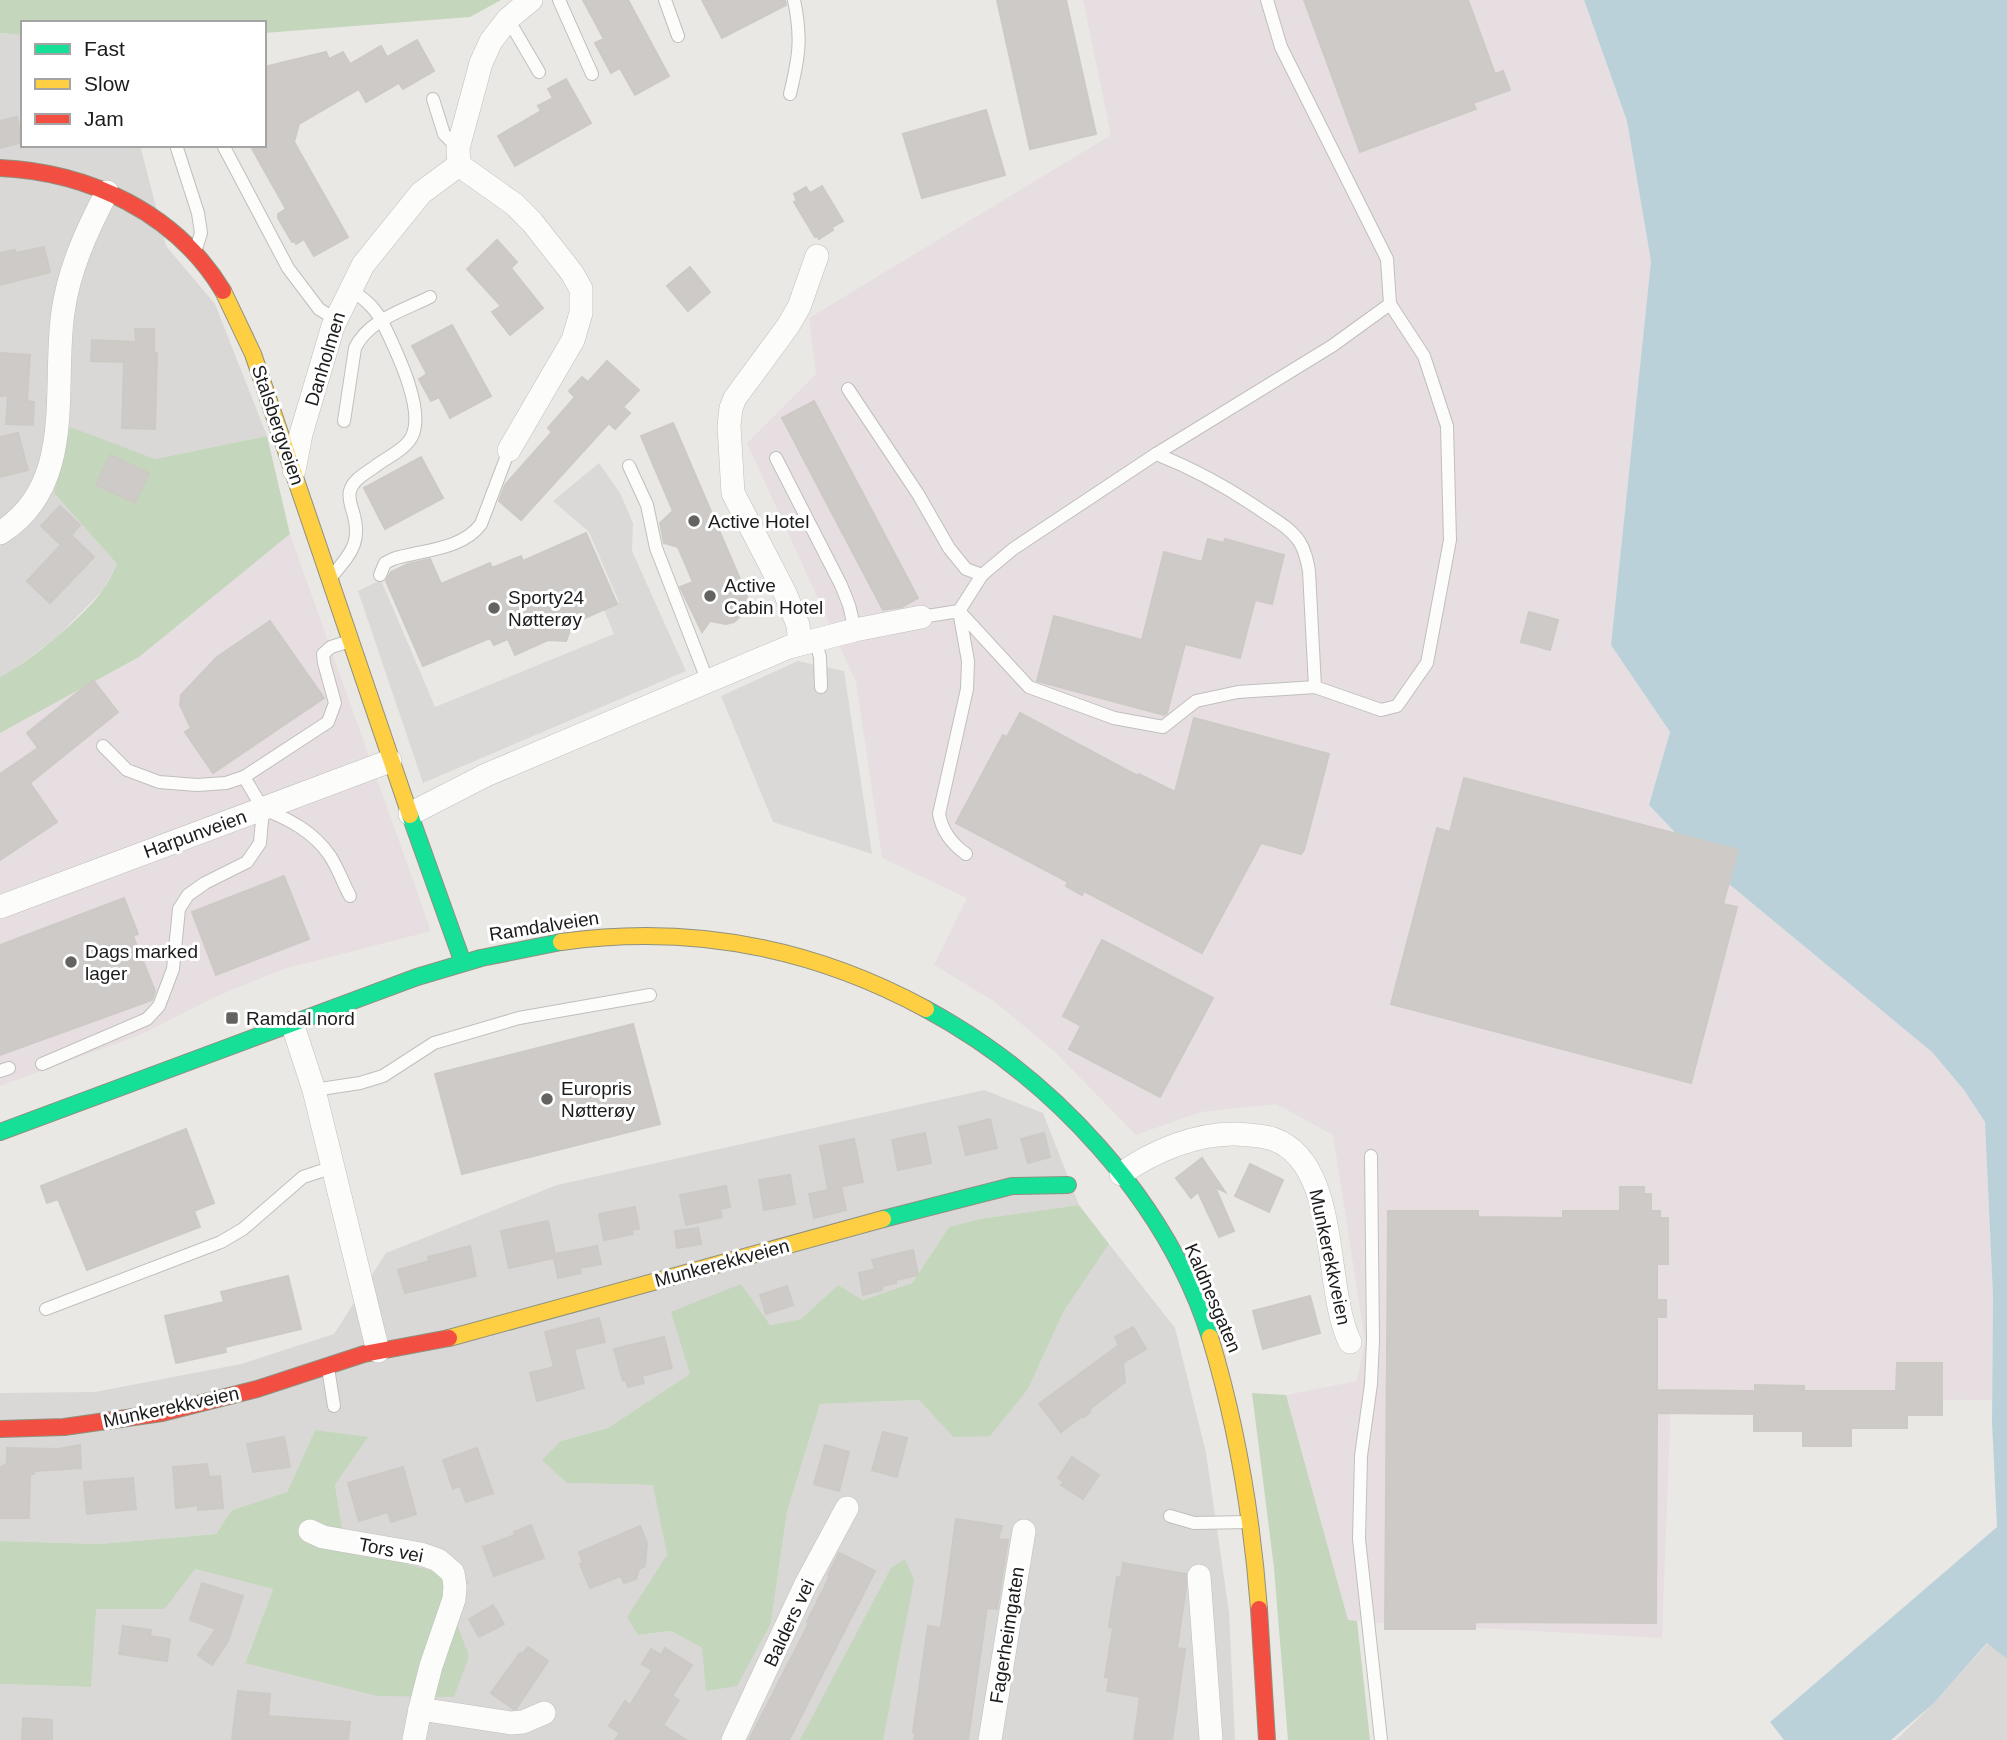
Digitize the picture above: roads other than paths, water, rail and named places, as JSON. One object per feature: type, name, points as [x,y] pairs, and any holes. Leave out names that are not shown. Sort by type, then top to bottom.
[{"type":"street","points":[[509,450],[573,340],[581,313],[581,289],[572,273],[532,222],[459,156],[481,63],[491,41],[508,19],[531,0]]},
{"type":"street","name":"Danholmen","points":[[294,470],[301,434],[335,319],[349,290],[363,265],[421,193],[459,156]]},
{"type":"street","name":"Stalsbergveien","points":[[0,168],[46,172],[78,180],[138,207],[167,225],[195,252],[219,285],[239,320],[294,470],[390,761],[463,963]]},
{"type":"street","points":[[0,533],[19,519],[37,497],[48,477],[57,439],[63,313],[68,283],[89,226],[107,192]]},
{"type":"street","points":[[808,642],[733,493],[730,426],[731,408],[735,398],[788,326],[799,307],[817,257]]},
{"type":"street","points":[[410,814],[486,775],[808,642],[921,617]]},
{"type":"street","name":"Harpunveien","points":[[0,907],[390,761]]},
{"type":"street","name":"Ramdalveien","points":[[0,1132],[292,1023],[463,963],[545,944],[626,935],[706,937],[770,948],[837,967],[898,991],[947,1018],[1022,1070],[1074,1118]]},
{"type":"street","points":[[292,1023],[314,1090],[378,1351]]},
{"type":"street","name":"Kaldnesgaten","points":[[1074,1118],[1121,1174],[1158,1227],[1188,1283],[1207,1328],[1231,1411],[1249,1522],[1263,1660],[1267,1740]]},
{"type":"street","name":"Munkerekkveien","points":[[1121,1174],[1154,1153],[1225,1134],[1259,1135],[1277,1140],[1306,1166],[1317,1185],[1336,1290],[1350,1342]]},
{"type":"street","name":"Munkerekkveien","points":[[0,1429],[34,1430],[142,1416],[253,1390],[378,1351],[447,1339],[976,1194],[1012,1186],[1068,1185]]},
{"type":"street","name":"Balders vei","points":[[733,1740],[805,1586],[847,1508]]},
{"type":"street","name":"Tors vei","points":[[310,1531],[323,1537],[421,1554],[438,1560],[453,1573],[454,1599],[431,1666],[414,1740]]},
{"type":"street","name":"Fagerheimgaten","points":[[990,1740],[1024,1531]]},
{"type":"street","points":[[1199,1576],[1211,1740]]},
{"type":"street","points":[[420,1709],[511,1723],[523,1722],[544,1713]]},
{"type":"lane","points":[[559,0],[592,74]]},
{"type":"lane","points":[[665,0],[678,36]]},
{"type":"lane","points":[[790,94],[798,58],[800,30],[794,0]]},
{"type":"lane","points":[[958,611],[1029,687],[1114,718],[1163,727],[1196,701],[1238,692],[1315,687],[1381,710],[1396,706],[1427,663],[1451,540],[1447,426],[1424,356],[1390,304],[1387,259],[1280,47],[1267,0]]},
{"type":"lane","points":[[508,19],[539,72]]},
{"type":"lane","points":[[433,99],[444,134],[459,156]]},
{"type":"lane","points":[[177,147],[198,213],[201,233],[195,252]]},
{"type":"lane","points":[[224,147],[288,268],[319,309],[335,319]]},
{"type":"lane","points":[[331,578],[349,555],[357,539],[357,524],[349,494],[351,488],[358,479],[405,446],[413,435],[415,420],[413,399],[382,321],[362,297],[349,290]]},
{"type":"lane","points":[[344,421],[355,348],[360,337],[382,321],[430,298]]},
{"type":"lane","points":[[966,854],[957,848],[947,834],[941,825],[939,814],[967,689],[968,661],[958,611],[982,575],[1013,549],[1156,454],[1332,346],[1390,304]]},
{"type":"lane","points":[[848,389],[918,494],[949,548],[966,569],[982,575]]},
{"type":"lane","points":[[380,575],[383,566],[393,559],[461,542],[474,534],[481,524],[509,450]]},
{"type":"lane","points":[[1156,454],[1197,470],[1233,490],[1289,530],[1298,540],[1305,553],[1309,571],[1315,687]]},
{"type":"lane","points":[[776,458],[841,585],[855,630]]},
{"type":"lane","points":[[629,466],[647,505],[656,548],[708,682]]},
{"type":"lane","points":[[921,617],[958,611]]},
{"type":"lane","points":[[103,746],[127,769],[159,782],[197,785],[226,783],[244,777],[328,722],[335,703],[323,654],[331,647],[352,641]]},
{"type":"lane","points":[[808,642],[820,657],[821,687]]},
{"type":"lane","points":[[42,1064],[147,1019],[159,1006],[173,969],[179,909],[188,895],[205,883],[247,862],[260,843],[262,809],[244,777]]},
{"type":"lane","points":[[262,809],[292,820],[309,834],[330,855],[349,896]]},
{"type":"lane","points":[[314,1090],[360,1083],[383,1076],[434,1043],[519,1018],[650,995]]},
{"type":"lane","points":[[1371,1156],[1373,1340],[1371,1384],[1361,1456],[1359,1539],[1381,1740]]},
{"type":"lane","points":[[46,1309],[221,1241],[243,1229],[303,1177],[333,1167]]},
{"type":"lane","points":[[328,1367],[334,1406]]},
{"type":"lane","points":[[1170,1516],[1194,1523],[1249,1522]]},
{"type":"water","points":[[1584,0],[2007,0],[2007,1659],[1987,1643],[1933,1704],[1891,1740],[1784,1740],[1770,1722],[1997,1527],[1992,1422],[1993,1296],[1985,1122],[1964,1090],[1932,1052],[1706,865],[1649,805],[1670,732],[1611,645],[1651,261],[1627,121]]},
{"type":"place","name":"Active Hotel","points":[[694,521]]},
{"type":"place","name":"Active Cabin Hotel","points":[[710,596]]},
{"type":"place","name":"Sporty24 Nøtterøy","points":[[494,608]]},
{"type":"place","name":"Dags marked lager","points":[[71,962]]},
{"type":"place","name":"Ramdal nord","points":[[232,1018]]},
{"type":"place","name":"Europris Nøtterøy","points":[[547,1099]]}]
